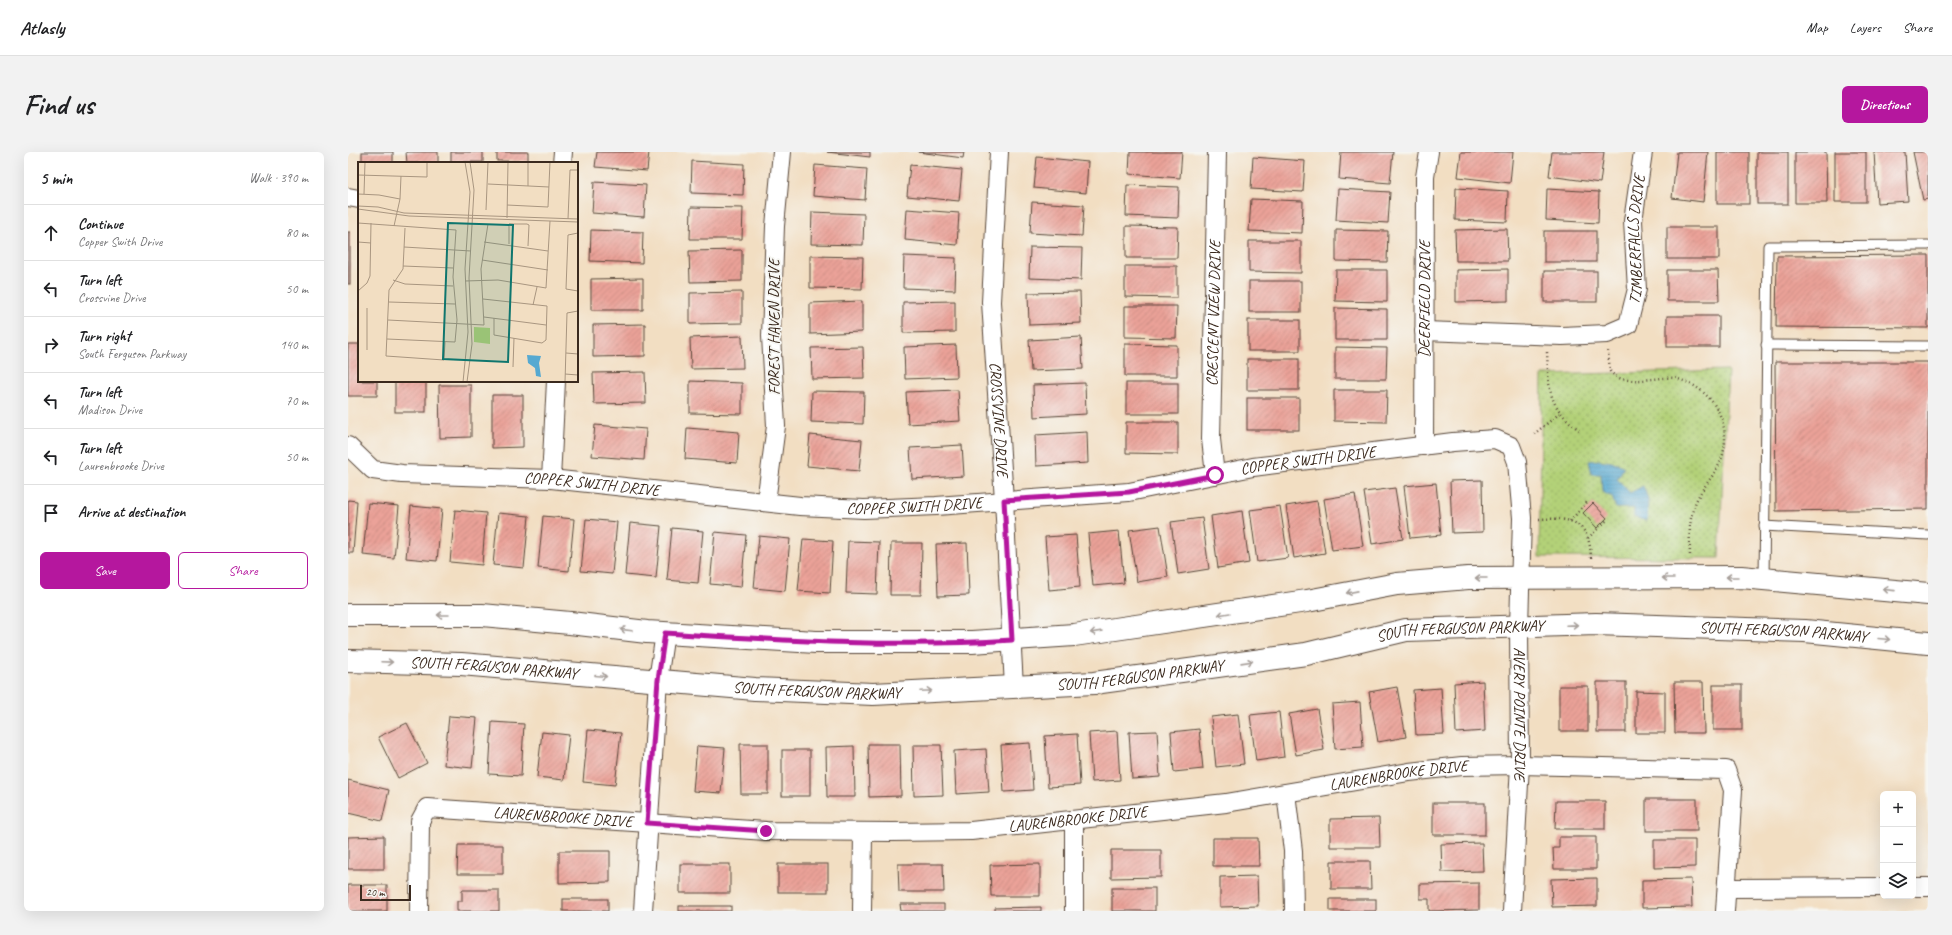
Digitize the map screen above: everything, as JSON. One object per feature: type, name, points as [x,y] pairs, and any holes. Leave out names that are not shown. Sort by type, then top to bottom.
[{"type":"street","points":[[562,162],[563,152]]},
{"type":"street","name":"FOREST HAVEN DRIVE","points":[[766,502],[776,426],[771,336],[775,226],[782,152]]},
{"type":"street","name":"CROSSVINE DRIVE","points":[[999,152],[991,302],[1014,687]]},
{"type":"street","name":"CRESCENT VIEW DRIVE","points":[[1215,475],[1211,439],[1217,152]]},
{"type":"street","name":"DEERFIELD DRIVE","points":[[1424,446],[1425,177],[1429,152]]},
{"type":"street","name":"TIMBERFALLS DRIVE","points":[[1424,331],[1562,336],[1607,334],[1628,325],[1637,289],[1633,220],[1643,152]]},
{"type":"street","points":[[348,197],[358,199]]},
{"type":"street","points":[[551,479],[556,382]]},
{"type":"street","name":"COPPER SWITH DRIVE","points":[[348,446],[373,470],[402,474],[551,479],[766,502],[864,509],[936,506],[1129,492],[1253,467],[1424,446],[1495,439],[1511,446]]},
{"type":"street","name":"AVERY POINTE DRIVE","points":[[1511,446],[1518,462],[1522,518],[1519,627],[1520,765],[1512,911]]},
{"type":"street","points":[[348,614],[482,615],[665,633],[816,642],[972,642],[1074,635],[1307,601],[1397,584],[1468,578],[1741,577],[1928,594]]},
{"type":"street","name":"SOUTH FERGUSON PARKWAY","points":[[348,661],[460,664],[755,689],[873,694],[1094,683],[1306,654],[1406,630],[1596,624],[1805,631],[1928,643]]},
{"type":"street","points":[[642,911],[658,680],[665,633]]},
{"type":"street","name":"LAURENBROOKE DRIVE","points":[[418,911],[420,821],[427,808],[766,831],[971,831],[1226,803],[1409,772],[1462,766],[1520,765],[1726,770],[1733,790],[1727,888]]},
{"type":"street","points":[[1286,793],[1293,851],[1294,911]]},
{"type":"street","points":[[1074,820],[1074,911]]},
{"type":"street","points":[[862,911],[863,832]]},
{"type":"street","points":[[1916,887],[1928,887]]},
{"type":"street","points":[[1725,911],[1727,888],[1880,888]]},
{"type":"lane","points":[[1764,579],[1768,246],[1928,245]]},
{"type":"lane","points":[[1766,345],[1928,346]]},
{"type":"lane","points":[[1764,526],[1928,535]]},
{"type":"path","points":[[1547,348],[1550,392],[1560,413],[1580,430]]},
{"type":"path","points":[[1608,348],[1610,371],[1618,378],[1640,380],[1668,378],[1682,380],[1691,384],[1709,398],[1717,408],[1722,419],[1725,440],[1722,456],[1717,469],[1700,493],[1694,506],[1691,519],[1690,561]]},
{"type":"path","points":[[1534,434],[1560,413]]},
{"type":"path","points":[[1570,521],[1588,501]]},
{"type":"path","points":[[1539,519],[1561,519],[1570,521],[1581,527],[1588,538],[1591,558]]},
{"type":"path","points":[[1588,538],[1608,520]]},
{"type":"green space","points":[[1728,370],[1719,558],[1539,557],[1542,375]]},
{"type":"water","points":[[1600,460],[1617,463],[1624,467],[1617,479],[1630,493],[1643,486],[1648,499],[1647,521],[1634,517],[1634,508],[1616,508],[1612,497],[1602,492],[1601,474],[1592,474],[1589,461]]},
{"type":"building","points":[[362,152],[393,152],[393,162],[362,162]]},
{"type":"building","points":[[406,152],[438,152],[438,162],[407,162]]},
{"type":"building","points":[[451,152],[483,152],[483,162],[451,162]]},
{"type":"building","points":[[497,152],[528,152],[528,161],[497,161]]},
{"type":"building","points":[[597,152],[649,152],[647,171],[595,167]]},
{"type":"building","points":[[827,152],[870,152],[870,157]]},
{"type":"building","points":[[918,152],[964,152],[963,158]]},
{"type":"building","points":[[1130,152],[1182,152],[1180,178],[1129,174]]},
{"type":"building","points":[[1341,152],[1393,152],[1390,183],[1339,179]]},
{"type":"building","points":[[1461,152],[1513,152],[1510,183],[1458,177]]},
{"type":"building","points":[[1552,152],[1604,152],[1600,183],[1549,176]]},
{"type":"building","points":[[1677,152],[1708,152],[1703,202],[1672,198]]},
{"type":"building","points":[[1717,152],[1749,152],[1749,204],[1717,204]]},
{"type":"building","points":[[1757,152],[1788,152],[1788,204],[1757,204]]},
{"type":"building","points":[[1795,152],[1826,152],[1827,203],[1795,203]]},
{"type":"building","points":[[1835,152],[1866,152],[1866,202],[1835,202]]},
{"type":"building","points":[[1874,152],[1905,152],[1908,201],[1877,203]]},
{"type":"building","points":[[1913,152],[1928,152],[1928,199],[1923,200]]},
{"type":"building","points":[[1037,157],[1088,162],[1086,193],[1034,188]]},
{"type":"building","points":[[1253,157],[1305,161],[1303,192],[1251,189]]},
{"type":"building","points":[[692,161],[744,164],[743,195],[691,193]]},
{"type":"building","points":[[815,165],[867,169],[865,200],[813,196]]},
{"type":"building","points":[[910,165],[962,170],[959,201],[907,196]]},
{"type":"building","points":[[594,182],[646,185],[644,217],[592,213]]},
{"type":"building","points":[[1127,185],[1179,187],[1178,218],[1126,216]]},
{"type":"building","points":[[1456,188],[1508,191],[1507,222],[1455,220]]},
{"type":"building","points":[[1338,189],[1390,192],[1388,223],[1336,220]]},
{"type":"building","points":[[1547,189],[1599,192],[1598,223],[1546,220]]},
{"type":"building","points":[[1251,199],[1303,201],[1302,233],[1249,231]]},
{"type":"building","points":[[1032,202],[1084,205],[1082,236],[1030,233]]},
{"type":"building","points":[[691,207],[743,208],[742,239],[690,239]]},
{"type":"building","points":[[907,209],[959,213],[957,245],[905,240]]},
{"type":"building","points":[[812,212],[864,214],[863,245],[811,244]]},
{"type":"building","points":[[1126,226],[1178,227],[1177,258],[1126,258]]},
{"type":"building","points":[[1667,227],[1719,227],[1719,259],[1667,259]]},
{"type":"building","points":[[1507,229],[1508,261],[1456,261],[1455,230]]},
{"type":"building","points":[[591,230],[643,232],[642,263],[590,261]]},
{"type":"building","points":[[1336,230],[1388,231],[1387,262],[1336,261]]},
{"type":"building","points":[[1544,231],[1596,231],[1596,262],[1544,262]]},
{"type":"building","points":[[348,232],[350,232],[350,284],[348,284]]},
{"type":"building","points":[[1249,241],[1301,241],[1301,273],[1249,272]]},
{"type":"building","points":[[1030,247],[1082,248],[1081,280],[1029,278]]},
{"type":"building","points":[[742,250],[742,281],[690,282],[689,251]]},
{"type":"building","points":[[1928,255],[1928,328],[1776,327],[1777,256]]},
{"type":"building","points":[[810,256],[863,257],[862,289],[810,288]]},
{"type":"building","points":[[904,256],[956,258],[955,290],[903,288]]},
{"type":"building","points":[[1125,266],[1177,266],[1177,298],[1125,297]]},
{"type":"building","points":[[1508,269],[1508,301],[1456,302],[1456,270]]},
{"type":"building","points":[[1336,270],[1387,270],[1387,302],[1335,301]]},
{"type":"building","points":[[1667,270],[1718,270],[1719,301],[1667,301]]},
{"type":"building","points":[[1544,271],[1597,271],[1597,302],[1544,302]]},
{"type":"building","points":[[643,278],[643,310],[591,310],[591,279]]},
{"type":"building","points":[[1249,281],[1301,281],[1301,312],[1249,312]]},
{"type":"building","points":[[742,292],[742,323],[690,324],[690,293]]},
{"type":"building","points":[[1080,292],[1081,323],[1029,325],[1028,293]]},
{"type":"building","points":[[862,301],[862,332],[810,334],[810,303]]},
{"type":"building","points":[[955,301],[955,332],[903,333],[903,302]]},
{"type":"building","points":[[1125,306],[1177,306],[1176,338],[1125,337]]},
{"type":"building","points":[[1335,308],[1387,309],[1387,340],[1335,340]]},
{"type":"building","points":[[1667,316],[1719,316],[1719,347],[1667,347]]},
{"type":"building","points":[[1248,320],[1300,320],[1300,351],[1248,351]]},
{"type":"building","points":[[645,324],[645,356],[593,357],[593,325]]},
{"type":"building","points":[[742,336],[743,368],[691,369],[690,338]]},
{"type":"building","points":[[1081,337],[1083,369],[1031,371],[1029,340]]},
{"type":"building","points":[[348,344],[358,344],[358,382],[377,382],[377,396],[348,396]]},
{"type":"building","points":[[1125,344],[1177,345],[1177,376],[1125,376]]},
{"type":"building","points":[[956,345],[957,377],[905,379],[904,347]]},
{"type":"building","points":[[863,347],[864,378],[812,379],[811,348]]},
{"type":"building","points":[[1335,347],[1387,348],[1386,379],[1335,379]]},
{"type":"building","points":[[1247,359],[1299,359],[1299,390],[1247,390]]},
{"type":"building","points":[[1775,362],[1928,362],[1928,509],[1776,511]]},
{"type":"building","points":[[645,372],[646,403],[594,404],[593,373]]},
{"type":"building","points":[[690,381],[742,383],[742,414],[690,413]]},
{"type":"building","points":[[395,382],[426,382],[426,412],[395,412]]},
{"type":"building","points":[[1085,383],[1086,414],[1034,417],[1033,385]]},
{"type":"building","points":[[1126,383],[1178,383],[1178,414],[1126,414]]},
{"type":"building","points":[[439,385],[471,385],[471,437],[440,438]]},
{"type":"building","points":[[958,390],[960,421],[908,424],[906,392]]},
{"type":"building","points":[[1334,390],[1387,390],[1386,422],[1334,421]]},
{"type":"building","points":[[812,391],[864,392],[863,424],[811,422]]},
{"type":"building","points":[[492,395],[523,395],[523,447],[492,448]]},
{"type":"building","points":[[1247,398],[1299,398],[1299,430],[1247,430]]},
{"type":"building","points":[[1126,422],[1178,422],[1178,454],[1126,453]]},
{"type":"building","points":[[595,425],[646,429],[644,460],[592,456]]},
{"type":"building","points":[[687,428],[739,432],[737,463],[685,459]]},
{"type":"building","points":[[1087,432],[1088,463],[1036,466],[1035,435]]},
{"type":"building","points":[[810,435],[862,440],[859,471],[807,466]]},
{"type":"building","points":[[962,445],[964,476],[912,479],[910,448]]},
{"type":"building","points":[[1482,480],[1483,532],[1452,533],[1450,481]]},
{"type":"building","points":[[1436,483],[1441,535],[1410,538],[1404,486]]},
{"type":"building","points":[[1395,488],[1403,539],[1372,544],[1364,492]]},
{"type":"building","points":[[1355,494],[1363,546],[1332,550],[1324,499]]},
{"type":"building","points":[[348,500],[357,501],[353,553],[348,553]]},
{"type":"building","points":[[1317,501],[1325,553],[1294,558],[1286,506]]},
{"type":"building","points":[[368,503],[399,506],[394,558],[363,555]]},
{"type":"building","points":[[1593,503],[1607,518],[1597,528],[1583,513]]},
{"type":"building","points":[[411,506],[442,509],[437,561],[406,558]]},
{"type":"building","points":[[1280,506],[1288,558],[1257,562],[1250,510]]},
{"type":"building","points":[[455,510],[486,513],[482,565],[450,562]]},
{"type":"building","points":[[1242,511],[1249,563],[1218,568],[1211,516]]},
{"type":"building","points":[[498,513],[529,516],[524,568],[493,565]]},
{"type":"building","points":[[543,516],[574,519],[569,571],[538,568]]},
{"type":"building","points":[[1202,518],[1209,569],[1178,574],[1171,522]]},
{"type":"building","points":[[586,519],[617,522],[612,574],[581,571]]},
{"type":"building","points":[[630,523],[661,526],[656,578],[625,575]]},
{"type":"building","points":[[1160,526],[1168,577],[1137,582],[1129,530]]},
{"type":"building","points":[[672,528],[703,531],[698,583],[667,580]]},
{"type":"building","points":[[1119,531],[1124,583],[1093,586],[1088,534]]},
{"type":"building","points":[[715,532],[746,535],[741,587],[710,584]]},
{"type":"building","points":[[1076,535],[1080,587],[1049,590],[1045,537]]},
{"type":"building","points":[[759,536],[790,539],[785,591],[754,588]]},
{"type":"building","points":[[803,539],[833,541],[830,593],[798,591]]},
{"type":"building","points":[[848,541],[879,542],[877,594],[846,593]]},
{"type":"building","points":[[891,543],[922,543],[921,595],[890,595]]},
{"type":"building","points":[[967,543],[969,595],[938,596],[936,544]]},
{"type":"building","points":[[1483,681],[1485,731],[1456,733],[1454,683]]},
{"type":"building","points":[[1597,682],[1626,682],[1626,732],[1597,732]]},
{"type":"building","points":[[1674,682],[1703,682],[1704,733],[1675,733]]},
{"type":"building","points":[[1713,685],[1742,685],[1742,730],[1713,730]]},
{"type":"building","points":[[1559,686],[1588,686],[1588,731],[1559,731]]},
{"type":"building","points":[[1397,687],[1406,737],[1378,742],[1369,692]]},
{"type":"building","points":[[1441,688],[1444,734],[1416,735],[1413,690]]},
{"type":"building","points":[[1636,691],[1665,692],[1665,733],[1636,733]]},
{"type":"building","points":[[1360,702],[1363,747],[1335,749],[1332,704]]},
{"type":"building","points":[[1317,709],[1324,750],[1296,755],[1289,714]]},
{"type":"building","points":[[1279,712],[1284,757],[1256,761],[1250,715]]},
{"type":"building","points":[[1238,714],[1244,764],[1216,767],[1211,717]]},
{"type":"building","points":[[449,716],[477,718],[472,768],[444,765]]},
{"type":"building","points":[[492,722],[524,724],[521,776],[489,774]]},
{"type":"building","points":[[407,723],[427,763],[398,778],[378,737]]},
{"type":"building","points":[[1199,729],[1203,769],[1174,772],[1171,732]]},
{"type":"building","points":[[588,730],[621,733],[615,785],[583,782]]},
{"type":"building","points":[[1117,731],[1120,780],[1092,782],[1089,733]]},
{"type":"building","points":[[1157,731],[1160,777],[1132,779],[1129,732]]},
{"type":"building","points":[[542,732],[569,735],[564,780],[537,777]]},
{"type":"building","points":[[1077,734],[1080,785],[1048,787],[1045,736]]},
{"type":"building","points":[[1030,743],[1033,790],[1004,792],[1001,745]]},
{"type":"building","points":[[740,744],[768,744],[768,794],[741,794]]},
{"type":"building","points":[[868,744],[900,744],[901,796],[869,797]]},
{"type":"building","points":[[913,745],[941,745],[943,795],[914,796]]},
{"type":"building","points":[[697,746],[725,748],[721,793],[693,791]]},
{"type":"building","points":[[854,746],[855,797],[827,797],[826,747]]},
{"type":"building","points":[[986,749],[989,792],[956,794],[954,751]]},
{"type":"building","points":[[782,750],[810,750],[810,796],[782,796]]},
{"type":"building","points":[[348,780],[389,790],[382,821],[348,813]]},
{"type":"building","points":[[1646,799],[1697,799],[1697,831],[1646,831]]},
{"type":"building","points":[[1556,801],[1605,801],[1605,829],[1555,829]]},
{"type":"building","points":[[1433,803],[1485,803],[1485,835],[1433,835]]},
{"type":"building","points":[[1379,818],[1380,847],[1330,847],[1330,819]]},
{"type":"building","points":[[384,836],[384,869],[348,869],[348,837]]},
{"type":"building","points":[[1559,837],[1596,837],[1596,869],[1554,869],[1553,848],[1559,848]]},
{"type":"building","points":[[1213,838],[1258,838],[1259,866],[1213,866]]},
{"type":"building","points":[[1654,840],[1695,840],[1695,867],[1654,868]]},
{"type":"building","points":[[1482,843],[1483,871],[1442,872],[1441,844]]},
{"type":"building","points":[[458,845],[503,845],[503,874],[457,874]]},
{"type":"building","points":[[1111,850],[1161,850],[1161,877],[1111,878]]},
{"type":"building","points":[[559,851],[610,851],[610,882],[559,883]]},
{"type":"building","points":[[1331,861],[1370,861],[1371,889],[1331,889]]},
{"type":"building","points":[[680,864],[730,864],[730,893],[680,893]]},
{"type":"building","points":[[778,864],[828,864],[828,892],[778,892]]},
{"type":"building","points":[[898,864],[943,864],[944,892],[899,892]]},
{"type":"building","points":[[1040,864],[1040,896],[991,896],[990,865]]},
{"type":"building","points":[[1257,876],[1258,906],[1220,907],[1220,877]]},
{"type":"building","points":[[1597,878],[1597,906],[1552,907],[1551,879]]},
{"type":"building","points":[[1691,879],[1692,907],[1642,908],[1642,880]]},
{"type":"building","points":[[1479,883],[1479,910],[1429,911],[1429,899],[1420,899],[1420,884]]},
{"type":"building","points":[[348,885],[387,885],[387,911],[348,911]]},
{"type":"building","points":[[1112,888],[1155,888],[1155,911],[1112,911]]},
{"type":"building","points":[[462,890],[499,890],[499,911],[457,911],[457,901],[462,901]]},
{"type":"building","points":[[563,899],[608,899],[608,911],[563,911]]},
{"type":"building","points":[[1330,899],[1376,899],[1376,911],[1330,911]]},
{"type":"building","points":[[900,904],[944,904],[944,911],[901,911]]},
{"type":"building","points":[[679,906],[731,906],[731,911],[679,911]]},
{"type":"building","points":[[1041,907],[1041,911],[995,911],[995,908]]},
{"type":"route","points":[[766,831],[647,823],[658,680],[665,633],[816,642],[972,642],[1012,640],[1004,500],[1129,492],[1215,475]]}]
